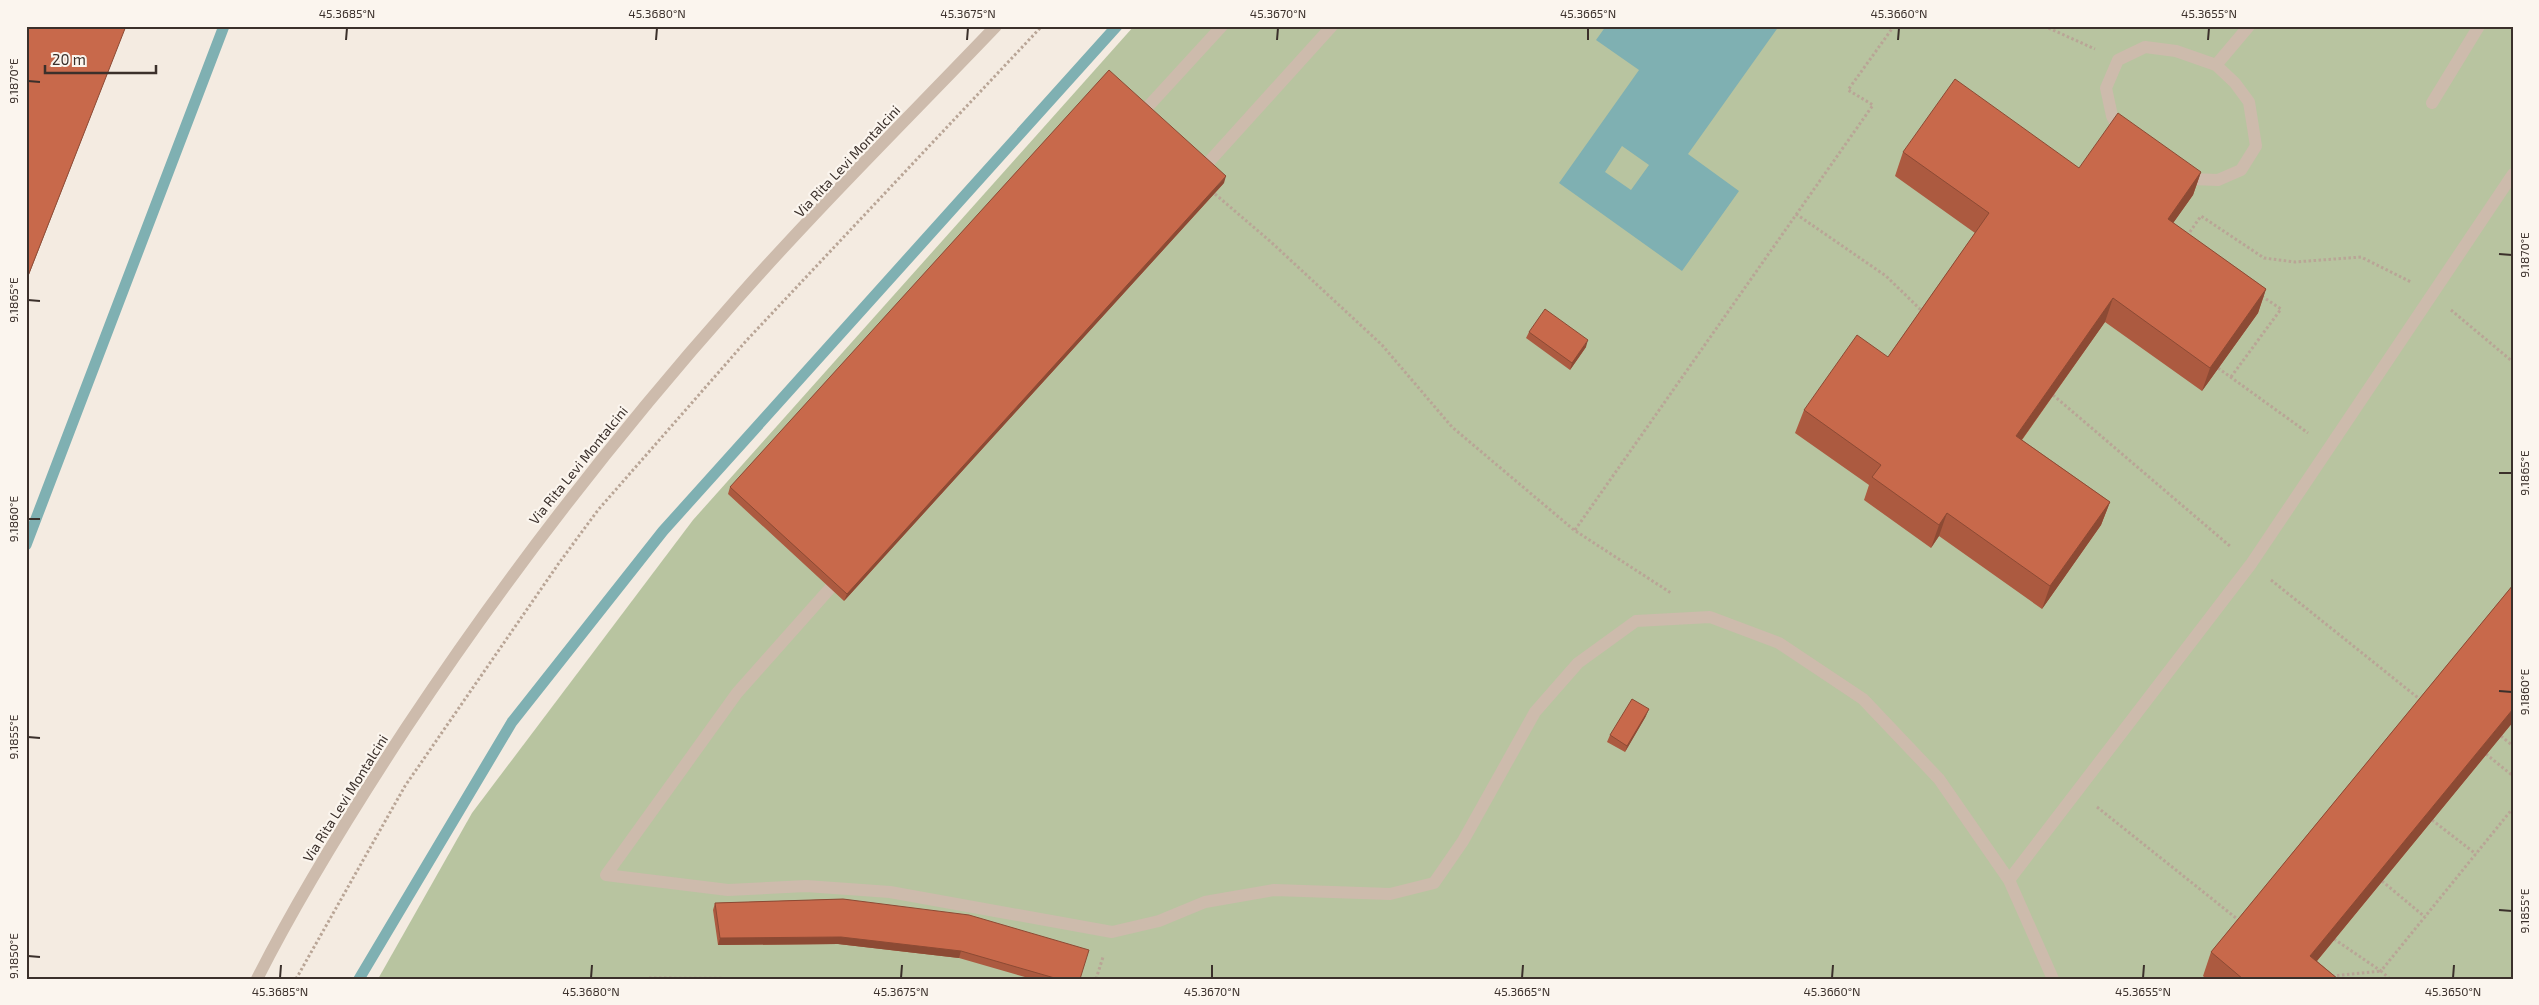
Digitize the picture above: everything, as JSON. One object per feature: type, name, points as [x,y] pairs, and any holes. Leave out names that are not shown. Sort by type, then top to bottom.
[{"type":"street","name":"Via Rita Levi Montalcini","points":[[257,979],[358,801],[466,638],[534,545],[661,385],[739,297],[996,26]]},
{"type":"street","points":[[1144,111],[1222,26]]},
{"type":"street","points":[[1192,181],[1332,26]]},
{"type":"street","points":[[2216,65],[2250,26]]},
{"type":"street","points":[[2432,102],[2480,26]]},
{"type":"street","points":[[2145,47],[2176,51],[2216,65],[2235,83],[2249,102],[2256,146],[2241,170],[2218,180],[2191,179],[2153,161],[2123,137],[2112,116],[2106,88],[2118,60],[2145,47]]},
{"type":"street","points":[[2009,880],[2251,564],[2513,174]]},
{"type":"street","points":[[848,568],[736,693],[606,875],[728,890],[806,886],[890,892],[1112,932],[1159,921],[1205,902],[1274,890],[1390,894],[1434,884],[1463,841],[1535,712],[1578,663],[1636,622],[1710,617],[1779,643],[1863,699],[1939,779],[2009,880],[2053,979]]},
{"type":"path","points":[[296,979],[405,786],[559,563],[598,510],[746,341],[1042,26]]},
{"type":"path","points":[[1574,530],[1873,104],[1848,90],[1894,26]]},
{"type":"path","points":[[2044,26],[2118,60]]},
{"type":"path","points":[[1192,181],[1271,242],[1382,345],[1452,427],[1574,530],[1710,617]]},
{"type":"path","points":[[1796,214],[1886,276],[1925,315]]},
{"type":"path","points":[[2182,243],[2201,216],[2264,258],[2295,262],[2361,257],[2397,273],[2432,294],[2513,362]]},
{"type":"path","points":[[2231,377],[2281,309],[2256,292]]},
{"type":"path","points":[[2218,368],[2329,448]]},
{"type":"path","points":[[2052,396],[2251,564],[2426,704]]},
{"type":"path","points":[[2500,736],[2513,746]]},
{"type":"path","points":[[2486,754],[2513,776]]},
{"type":"path","points":[[2077,792],[2244,925]]},
{"type":"path","points":[[2325,977],[2381,971],[2513,808]]},
{"type":"path","points":[[2432,820],[2476,854]]},
{"type":"path","points":[[2382,881],[2425,917]]},
{"type":"path","points":[[2334,939],[2381,971],[2387,978]]},
{"type":"path","points":[[649,978],[848,979]]},
{"type":"green space","points":[[1134,26],[2513,26],[2513,979],[378,979],[472,813],[693,520]]},
{"type":"water","points":[[1606,26],[1779,26],[1688,154],[1739,191],[1682,271],[1559,183],[1639,70],[1596,40]],"holes":[[[1622,146],[1649,165],[1631,190],[1605,172]]]},
{"type":"building","points":[[26,26],[126,26],[26,281]]},
{"type":"building","points":[[1109,70],[1226,176],[847,594],[730,487]]},
{"type":"building","points":[[1955,79],[2079,168],[2118,113],[2201,172],[2168,219],[2266,289],[2210,368],[2113,298],[2016,436],[2110,502],[2050,586],[1947,513],[1939,525],[1872,477],[1881,465],[1804,410],[1857,335],[1888,357],[1989,213],[1903,152]]},
{"type":"building","points":[[1545,309],[1588,340],[1572,363],[1529,332]]},
{"type":"building","points":[[2513,585],[2513,709],[2310,956],[2338,979],[2243,979],[2211,952]]},
{"type":"building","points":[[1632,699],[1649,709],[1627,746],[1610,735]]},
{"type":"building","points":[[843,899],[969,915],[1089,950],[1080,979],[1058,979],[961,951],[841,937],[720,938],[715,903]]},
{"type":"waterway","points":[[26,545],[224,26]]},
{"type":"waterway","points":[[359,979],[512,722],[663,531],[1117,26]]}]
